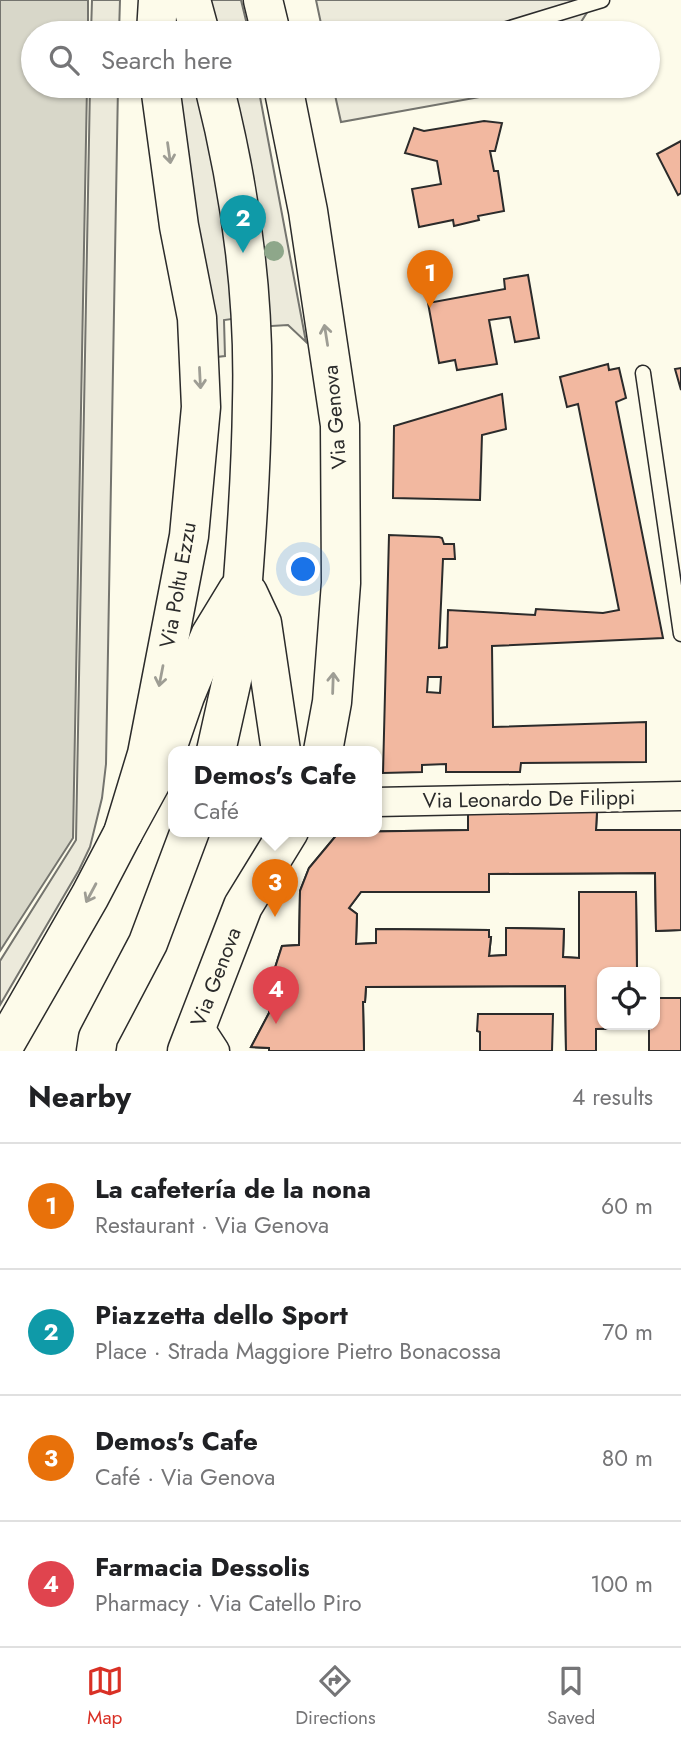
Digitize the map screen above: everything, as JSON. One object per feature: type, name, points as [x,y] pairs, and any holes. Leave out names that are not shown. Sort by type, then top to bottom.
[{"type":"street","points":[[157,21],[158,0]]},
{"type":"street","points":[[191,0],[197,21]]},
{"type":"street","points":[[263,0],[268,21]]},
{"type":"street","name":"Via Poltu Ezzu","points":[[1,1051],[84,907],[123,833],[147,754],[189,536],[201,407],[197,318],[179,226],[162,98]]},
{"type":"street","points":[[217,98],[229,144],[247,274],[252,402],[243,582],[234,667],[217,746]]},
{"type":"street","name":"Via Genova","points":[[296,98],[308,211],[340,425],[341,583],[332,702],[324,746]]},
{"type":"street","points":[[168,746],[210,636],[243,582]]},
{"type":"street","points":[[243,582],[262,623],[280,746]]},
{"type":"street","points":[[123,833],[163,761],[168,746]]},
{"type":"street","name":"Via Leonardo De Filippi","points":[[382,802],[681,796]]},
{"type":"street","points":[[90,1047],[148,943],[188,837]]},
{"type":"street","name":"Via Genova","points":[[200,1043],[243,906],[285,837]]},
{"type":"lane","points":[[533,21],[601,0]]},
{"type":"lane","points":[[643,373],[681,634]]},
{"type":"shaded area","points":[[0,0],[88,0],[88,21],[21,21],[21,98],[87,98],[73,838],[0,951]]},
{"type":"shaded area","points":[[92,0],[120,0],[119,21],[91,21]]},
{"type":"shaded area","points":[[179,0],[241,0],[246,21],[179,21]]},
{"type":"shaded area","points":[[316,0],[595,0],[582,21],[320,21]]},
{"type":"shaded area","points":[[90,98],[118,98],[106,764],[102,798],[90,847],[79,870],[0,1005],[0,961],[76,840]]},
{"type":"shaded area","points":[[179,98],[260,98],[306,342],[288,325],[255,327],[253,316],[224,320],[225,356],[208,358]]},
{"type":"shaded area","points":[[336,98],[474,98],[341,122]]},
{"type":"building","points":[[484,121],[502,123],[495,151],[490,151],[494,171],[498,171],[504,211],[478,216],[479,220],[454,226],[453,220],[419,227],[412,189],[441,184],[437,161],[405,153],[414,128],[424,131]]},
{"type":"building","points":[[681,141],[681,193],[678,195],[657,154]]},
{"type":"building","points":[[528,275],[539,338],[515,342],[510,317],[489,320],[497,364],[457,370],[455,360],[439,363],[428,303],[505,289],[504,279]]},
{"type":"building","points":[[608,364],[609,370],[619,368],[626,398],[616,402],[663,638],[492,646],[493,727],[646,722],[646,762],[521,763],[520,772],[446,772],[446,764],[422,765],[422,772],[383,773],[389,535],[439,537],[444,544],[454,544],[455,559],[443,559],[439,648],[447,647],[448,610],[535,615],[536,609],[603,613],[619,610],[578,404],[567,407],[560,377]],"holes":[[[428,677],[441,677],[440,693],[427,692]]]},
{"type":"building","points":[[681,368],[681,390],[675,369]]},
{"type":"building","points":[[502,394],[506,429],[482,435],[480,500],[393,498],[394,426]]},
{"type":"building","points":[[468,812],[597,812],[596,830],[681,830],[681,930],[656,931],[655,873],[489,874],[489,892],[361,892],[349,908],[357,914],[356,944],[376,943],[376,929],[489,930],[489,956],[506,955],[506,928],[564,929],[563,957],[579,958],[579,892],[636,892],[637,967],[597,967],[596,1051],[566,1051],[565,986],[366,987],[363,1002],[364,1051],[269,1051],[269,1048],[251,1047],[269,1013],[269,1005],[263,1005],[282,946],[299,945],[300,891],[309,868],[335,837],[382,837],[382,831],[468,830]],"holes":[[[615,912],[616,924],[606,924],[605,913]],[[605,929],[622,929],[622,957],[604,957]],[[308,1005],[325,1005],[325,1019],[308,1020]]]},
{"type":"building","points":[[468,812],[597,812],[596,830],[681,830],[681,930],[656,931],[655,873],[489,874],[489,892],[361,892],[349,908],[357,914],[356,944],[376,943],[376,929],[489,930],[489,956],[506,955],[506,928],[564,929],[563,957],[579,958],[579,892],[636,892],[637,967],[597,967],[596,1051],[566,1051],[565,986],[366,987],[363,1002],[364,1051],[269,1051],[269,1048],[251,1047],[269,1013],[269,1005],[263,1005],[282,946],[299,945],[300,891],[309,868],[335,837],[382,837],[382,831],[468,830]]},
{"type":"building","points":[[660,998],[681,998],[681,1051],[649,1051],[649,1030],[660,1030]]},
{"type":"building","points":[[660,998],[681,998],[681,1051],[649,1051],[649,1030],[660,1030]]},
{"type":"building","points":[[478,1014],[553,1014],[552,1051],[480,1051]]},
{"type":"place","name":"Piazzetta dello Sport","points":[[243,253]]},
{"type":"place","name":"La cafetería de la nona","points":[[430,308]]},
{"type":"place","name":"Demos's Cafe","points":[[275,917]]},
{"type":"place","name":"Farmacia Dessolis","points":[[276,1024]]}]
